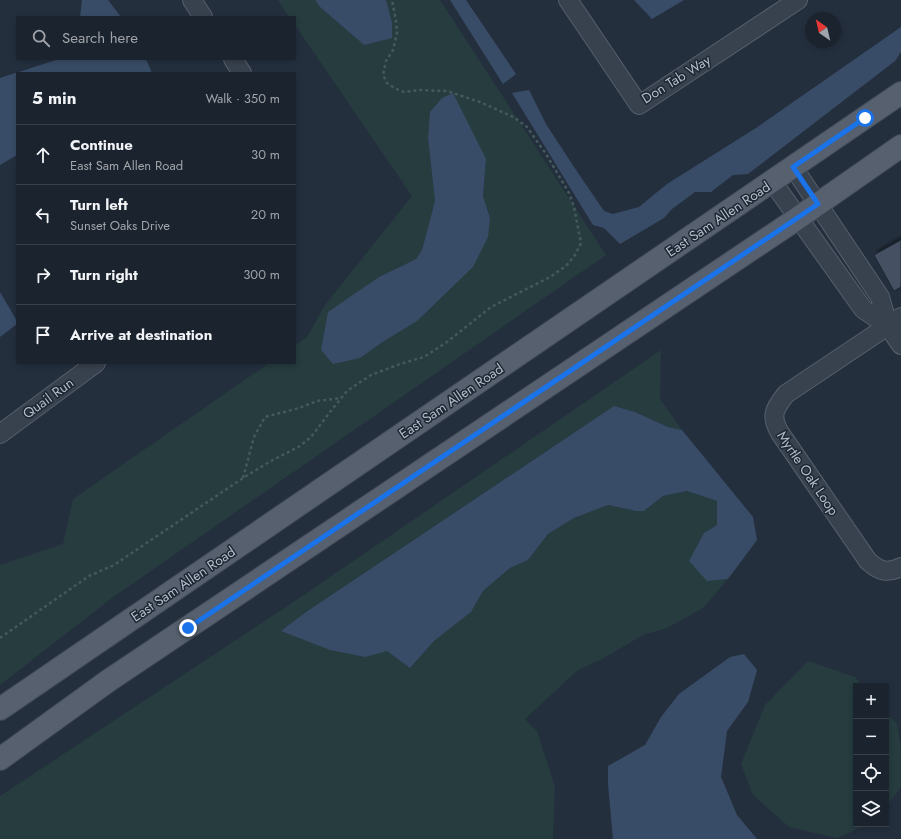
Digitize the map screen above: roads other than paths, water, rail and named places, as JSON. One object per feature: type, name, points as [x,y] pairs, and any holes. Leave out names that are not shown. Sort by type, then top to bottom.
[{"type":"main road","name":"East Sam Allen Road","points":[[0,709],[901,93]]},
{"type":"main road","points":[[0,759],[108,681],[798,218],[901,146]]},
{"type":"street","points":[[192,0],[203,16]]},
{"type":"street","name":"Don Tab Way","points":[[568,0],[639,105],[798,0]]},
{"type":"street","points":[[233,60],[241,72]]},
{"type":"street","points":[[793,167],[895,321],[901,345]]},
{"type":"street","points":[[772,182],[863,309],[895,321]]},
{"type":"street","name":"Myrtle Oak Loop","points":[[895,321],[786,394],[774,412],[774,419],[780,433],[868,561],[877,569],[886,572],[901,567]]},
{"type":"street","name":"Quail Run","points":[[0,434],[95,364]]},
{"type":"water","points":[[82,0],[108,0],[120,16],[80,16]]},
{"type":"water","points":[[315,0],[386,0],[392,22],[392,38],[364,45],[320,7]]},
{"type":"water","points":[[450,0],[466,0],[516,74],[503,84]]},
{"type":"water","points":[[634,0],[684,0],[652,19]]},
{"type":"water","points":[[901,27],[901,52],[895,61],[748,174],[733,175],[711,192],[695,192],[672,209],[664,218],[620,244],[604,228],[593,225],[512,93],[529,90],[546,124],[576,170],[604,211],[613,214],[639,207],[667,184],[756,128]]},
{"type":"water","points":[[56,60],[146,60],[152,72],[19,72]]},
{"type":"water","points":[[16,73],[16,156],[0,165],[0,78]]},
{"type":"water","points":[[453,93],[486,159],[483,196],[490,218],[488,237],[473,267],[417,321],[360,358],[333,364],[321,350],[328,312],[379,277],[416,259],[422,250],[435,201],[428,138],[430,112],[442,98]]},
{"type":"water","points":[[0,292],[16,319],[16,325],[0,337]]},
{"type":"water","points":[[614,406],[635,412],[668,427],[682,430],[753,517],[757,540],[728,579],[707,581],[689,561],[704,533],[717,525],[717,501],[687,491],[663,496],[644,511],[636,511],[608,505],[574,518],[548,534],[528,560],[510,568],[483,591],[471,612],[434,641],[410,668],[387,651],[365,657],[330,650],[281,631],[306,612]]},
{"type":"water","points":[[744,654],[757,670],[748,702],[727,731],[721,777],[737,815],[757,839],[613,839],[608,784],[608,766],[645,745],[661,717],[679,694],[730,657]]}]
